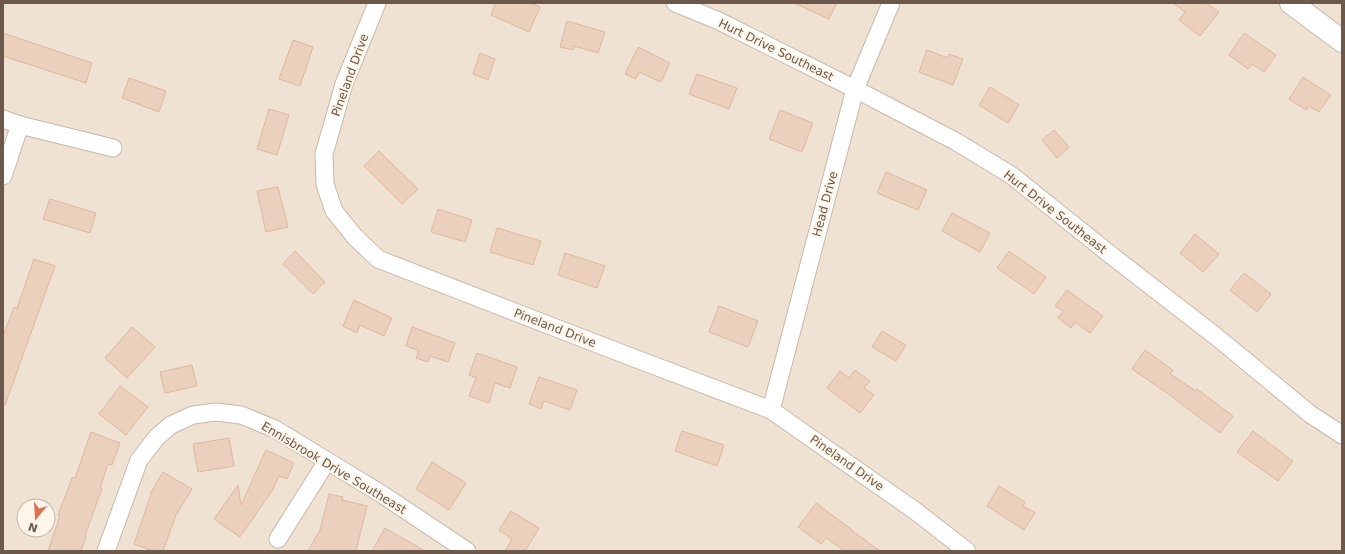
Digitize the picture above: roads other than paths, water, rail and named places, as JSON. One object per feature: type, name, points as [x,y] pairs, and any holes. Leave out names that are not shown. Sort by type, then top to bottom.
[{"type":"street","name":"Pineland Drive","points":[[377,3],[344,84],[324,154],[325,184],[334,211],[355,237],[378,259],[771,410],[914,510],[968,551]]},
{"type":"street","name":"Hurt Drive Southeast","points":[[675,3],[719,21],[854,89],[955,141],[1011,175],[1218,338],[1310,414],[1342,435]]},
{"type":"street","name":"Head Drive","points":[[771,410],[854,89],[891,3]]},
{"type":"street","points":[[1291,3],[1342,42]]},
{"type":"street","points":[[3,119],[20,125],[113,148]]},
{"type":"street","points":[[3,176],[20,125]]},
{"type":"street","name":"Ennisbrook Drive Southeast","points":[[106,551],[138,460],[157,437],[172,424],[193,415],[216,412],[241,415],[275,429],[383,495],[467,551]]},
{"type":"street","points":[[278,539],[327,461]]}]
